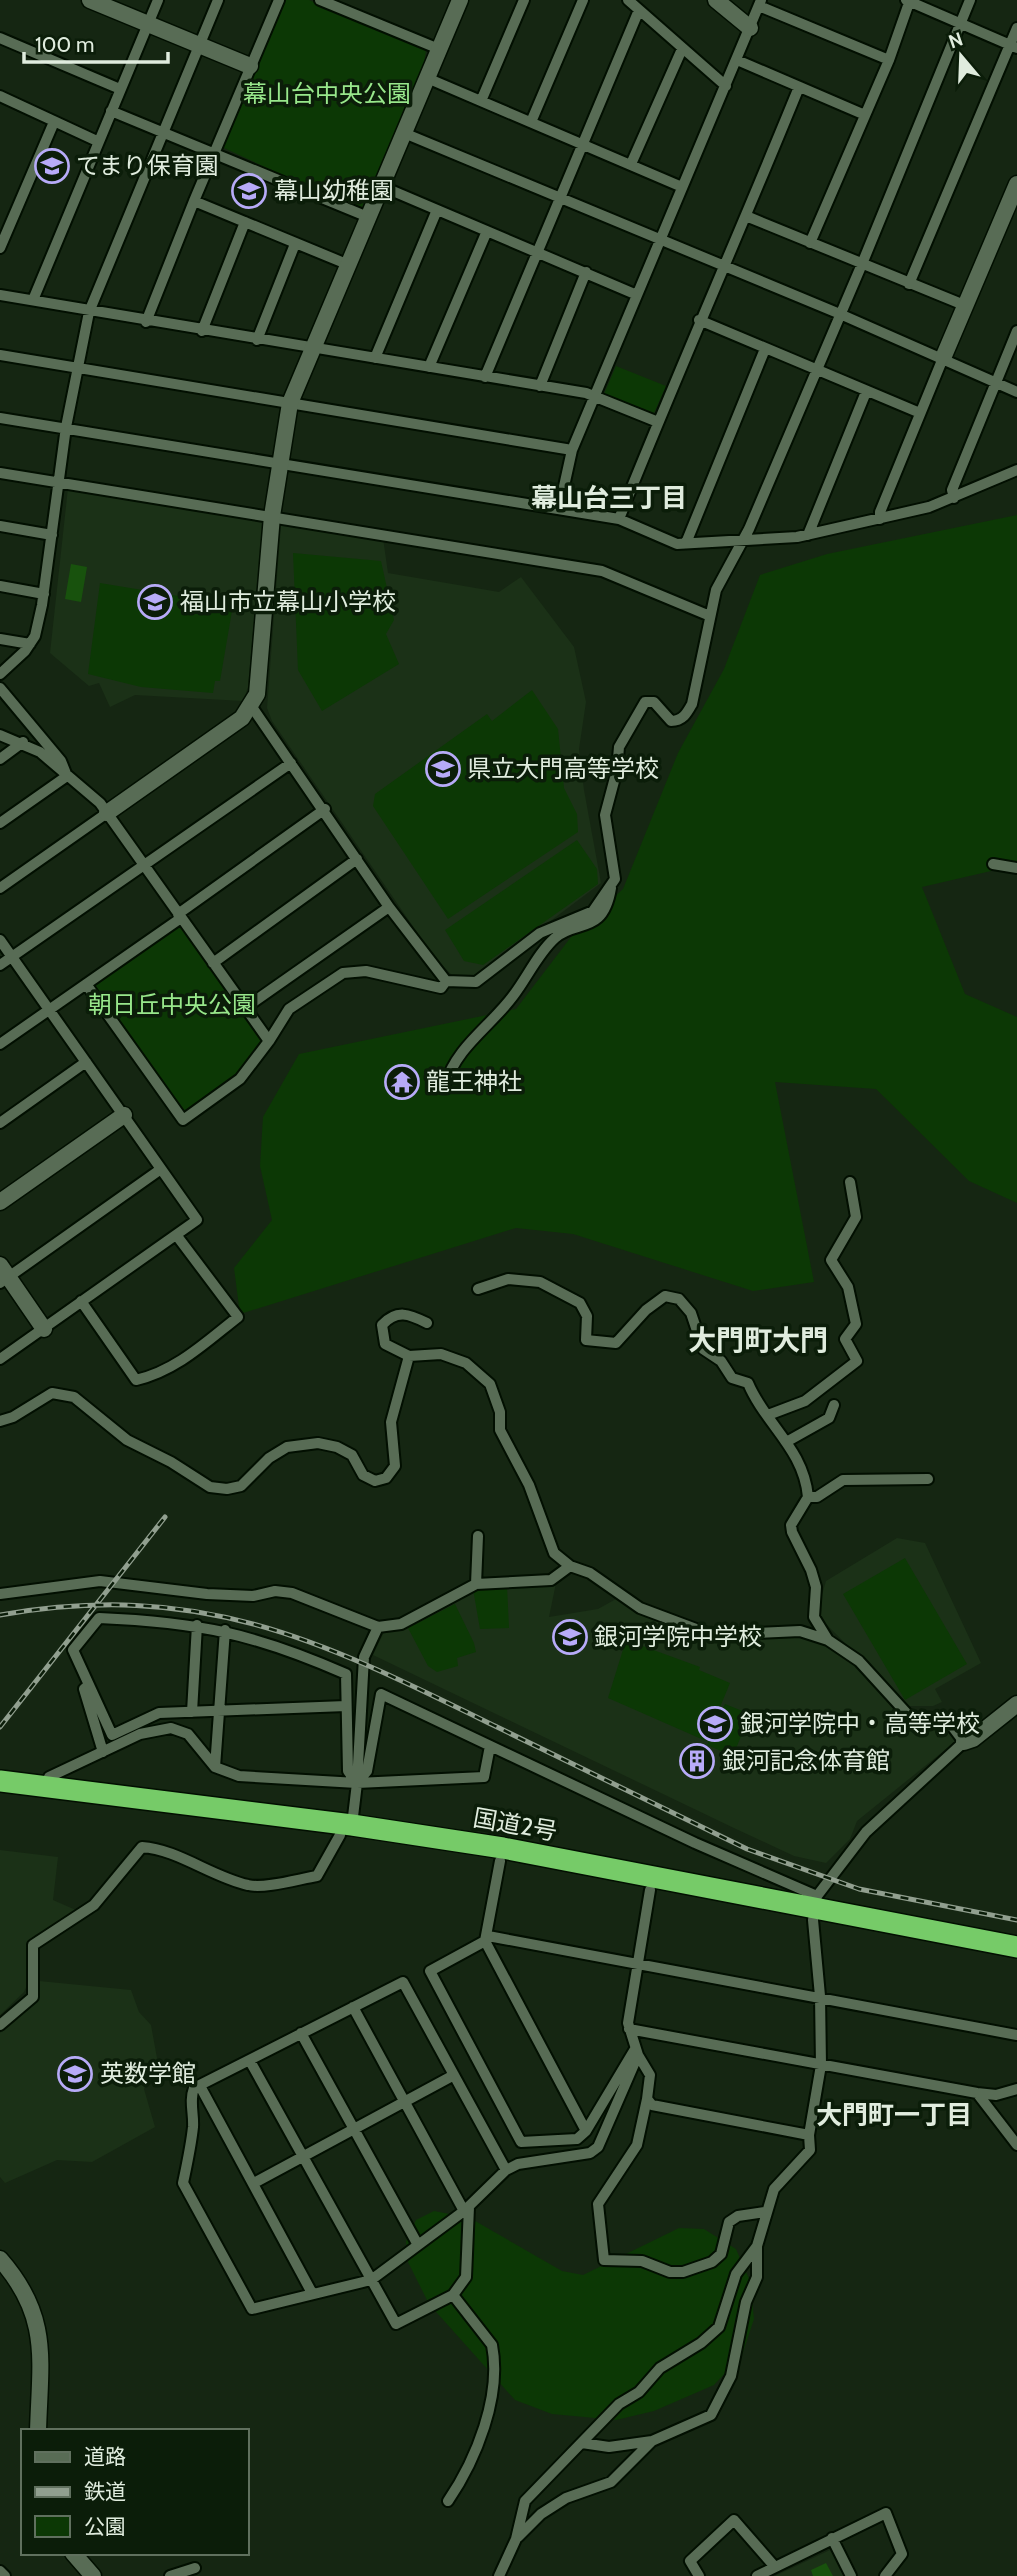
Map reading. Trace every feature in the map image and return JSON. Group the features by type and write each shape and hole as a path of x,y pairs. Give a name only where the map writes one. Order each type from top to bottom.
{"highway":[{"name":"国道2号","path":"0,1781 346,1830 650,1890 815,1908 1017,1958"},
{"name":"国道2号","path":"0,1794 503,1848 1017,1947"}],"street":[{"path":"90,0 250,66"},
{"path":"33,300 158,0"},
{"path":"0,674 35,636 44,594 66,427 89,312 218,0"},
{"path":"146,322 279,0"},
{"path":"320,0 439,49"},
{"path":"0,888 242,718 252,707 260,671 272,516 290,403 460,0"},
{"path":"481,101 524,0"},
{"path":"531,122 583,0"},
{"path":"628,0 726,86"},
{"path":"716,0 750,28"},
{"path":"810,243 889,60 908,0 1013,46"},
{"path":"446,981 476,982 540,933 593,911 615,879 615,864 605,815 619,747 645,702 654,702 671,720 678,721 692,704 716,590 744,540 862,264 970,0"},
{"path":"559,509 563,502 572,450 760,3 889,60"},
{"path":"485,377 639,10"},
{"path":"909,284 1013,46 1017,28"},
{"path":"0,38 120,89"},
{"path":"631,164 682,49"},
{"path":"737,60 865,115"},
{"path":"427,78 682,187"},
{"path":"619,519 699,320 725,265 799,87"},
{"path":"0,110 3,97 97,141"},
{"path":"111,111 368,217"},
{"path":"0,248 54,122"},
{"path":"404,133 725,265 1017,391"},
{"path":"880,519 880,512 964,305 1013,205 1017,184"},
{"path":"381,186 636,295"},
{"path":"194,201 349,265"},
{"path":"375,358 437,210"},
{"path":"746,216 964,305"},
{"path":"202,331 245,222"},
{"path":"429,367 487,231"},
{"path":"257,340 295,244"},
{"path":"540,386 586,272"},
{"path":"0,295 146,322 313,347 594,396 658,422"},
{"path":"699,320 920,413"},
{"path":"954,498 952,490 1017,331"},
{"path":"686,543 765,349"},
{"path":"0,355 572,450"},
{"path":"808,535 866,392"},
{"path":"0,418 619,519 677,544 808,535 880,519 954,498 1017,470"},
{"path":"0,473 602,571 710,616"},
{"path":"0,526 52,535"},
{"path":"0,586 44,594"},
{"path":"0,639 30,644"},
{"path":"0,688 61,761 67,776"},
{"path":"252,707 325,809 389,907 446,981"},
{"path":"0,735 23,742 40,752 100,803 269,1041"},
{"path":"0,759 23,742"},
{"path":"0,965 291,763"},
{"path":"0,823 67,776"},
{"path":"0,1044 325,809"},
{"path":"213,963 357,859"},
{"path":"993,864 1017,868"},
{"path":"445,1085 452,1062 511,999 555,937 592,924 608,902 611,885"},
{"path":"245,1008 389,907"},
{"path":"0,940 197,1220 0,1359"},
{"path":"86,984 183,1120 240,1079 289,1009 343,973 366,971 442,988 446,981"},
{"path":"0,1123 86,1062"},
{"path":"0,1202 124,1115"},
{"path":"44,1329 3,1275 161,1169"},
{"path":"768,1415 805,1401 857,1361 845,1339 856,1324 848,1287 831,1260 856,1217 850,1182"},
{"path":"81,1301 136,1380 157,1375 192,1354 238,1317 177,1236"},
{"path":"478,1290 508,1279 540,1282 580,1303 587,1316 586,1340 616,1343 646,1310 665,1296 679,1299 691,1313 703,1349 721,1362 732,1378 748,1383 755,1401 788,1441 803,1472 808,1497 792,1525 792,1532 811,1570 816,1587 814,1617 828,1640"},
{"path":"427,1324 402,1313 392,1315 382,1325 385,1344 409,1356 441,1354 466,1363 490,1384 500,1412 500,1430 528,1485 554,1553 570,1566 590,1573 640,1608 712,1635 800,1630 828,1640 859,1661 911,1718 952,1726 964,1742"},
{"path":"0,1421 13,1417 52,1393 74,1397 127,1440 171,1462 210,1487 227,1489 241,1486 278,1452 287,1447 317,1443 352,1455 363,1475 375,1481 386,1478 395,1466 391,1422 409,1356"},
{"path":"788,1441 829,1418 834,1405"},
{"path":"808,1497 817,1497 843,1480 928,1479"},
{"path":"476,1584 478,1536"},
{"path":"0,1594 100,1581 206,1594 253,1596 275,1591 292,1593 378,1627 401,1624 476,1584 551,1580 570,1566"},
{"path":"346,1706 159,1713 112,1735 73,1650 99,1618 197,1625 225,1630 286,1648 346,1674 348,1771 357,1783"},
{"path":"192,1712 197,1625"},
{"path":"0,2025 33,1997 33,1945 94,1905 142,1847 155,1848 208,1872 251,1886 317,1876 346,1830 357,1783 364,1657 378,1627"},
{"path":"215,1767 225,1630"},
{"path":"89,1685 83,1689 103,1752"},
{"path":"357,1783 367,1771 380,1694 695,1843 815,1908"},
{"path":"582,2443 609,2447 652,2441 711,2415 731,2376 746,2302 757,2277 757,2246 765,2212 774,2189 810,2150 809,2135 821,2065 815,1908 866,1832 964,1742 1017,1704"},
{"path":"45,1787 50,1777 140,1734 171,1727 188,1734 215,1767 239,1776 357,1783 484,1777 490,1746"},
{"path":"500,1861 486,1938 586,2132"},
{"path":"650,1890 629,2029 637,2052 650,2075 637,2145 598,2204 604,2260 642,2261 670,2272 683,2272 712,2262 721,2254 729,2222 738,2216 765,2212"},
{"path":"637,2052 586,2132 577,2139 521,2142 430,1971 486,1938 820,1996 1017,2035"},
{"path":"506,2170 403,1982 200,2086 191,2096 193,2123 183,2183 252,2309 371,2280 467,2209 506,2170 518,2164 574,2158 598,2147 637,2052"},
{"path":"250,2060 396,2324 453,2295 466,2277 467,2209 353,2007"},
{"path":"629,2029 977,2093 996,2095 1017,2089"},
{"path":"301,2033 418,2245"},
{"path":"254,2183 454,2075"},
{"path":"200,2086 312,2293"},
{"path":"977,2093 1017,2145"},
{"path":"647,2099 652,2105 809,2135"},
{"path":"499,2576 516,2539 526,2501 619,2404 639,2392 660,2368 701,2343 719,2327 736,2274 757,2246"},
{"path":"0,2259 16,2277 30,2304 40,2335 42,2352 38,2429"},
{"path":"448,2501 463,2479 475,2452 490,2399 494,2356 492,2345 453,2295"},
{"path":"516,2539 541,2514 566,2498 611,2482 652,2441"},
{"path":"757,2576 886,2513 902,2554 885,2576"},
{"path":"699,2576 690,2561 734,2520 775,2567"},
{"path":"832,2538 851,2576"},
{"path":"75,2555 93,2576"},
{"path":"170,2576 195,2568"},
{"path":"0,2571 5,2576"}],"shaded area":[{"name":"福山市立幕山小学校","path":"68,488 260,517 263,524 248,687 243,701 135,695 110,707 99,683 89,686 50,653"},
{"name":"県立大門高等学校","path":"281,525 383,538 388,573 499,592 521,577 574,647 586,702 579,749 601,883 476,977 454,977 434,957 272,721 267,708"},
{"path":"71,564 87,567 81,602 65,599"},
{"name":"銀河学院中・高等学校","path":"897,1538 925,1543 981,1663 935,1689 942,1702 933,1706 908,1706 820,1618 819,1605 826,1581"},
{"name":"銀河学院中・高等学校","path":"556,1583 549,1617 598,1609 616,1599 646,1616 718,1641 773,1633 800,1636 820,1643 855,1664 904,1721 944,1728 956,1741 857,1821 850,1839 826,1863 794,1856 373,1655 384,1632 411,1624 472,1588"},
{"path":"0,1850 58,1857 53,1900 78,1911 59,1925 35,1935 26,1948 28,1983 24,1992 0,2015"},
{"name":"英数学館","path":"39,1981 131,1990 139,2012 151,2025 157,2058 144,2089 155,2127 92,2162 57,2160 5,2183 0,2177 0,2033 40,1998"},
{"path":"830,2550 845,2576 775,2576"},
{"path":"826,2563 833,2576 813,2576 811,2570"}],"green space":[{"name":"幕山台中央公園","path":"283,0 309,0 426,50 423,69 362,207 308,187 222,147"},
{"path":"616,366 666,386 654,413 604,394"},
{"path":"1017,515 1017,865 922,887 965,994 1017,1017 1017,1203 969,1181 876,1089 775,1082 814,1282 753,1291 573,1234 516,1228 240,1314 234,1268 272,1220 260,1166 263,1117 299,1054 516,1009 571,937 623,889 678,753 724,669 760,575 827,554"},
{"path":"293,553 381,561 394,620 386,634 399,664 322,711 298,670"},
{"path":"100,583 233,605 220,681 215,681 213,693 141,687 88,674"},
{"path":"532,690 558,729 564,788 577,814 578,832 448,919 373,806 375,794 487,714 492,721"},
{"path":"577,840 597,869 598,884 483,965 464,961 445,930"},
{"name":"朝日丘中央公園","path":"181,924 261,1041 235,1077 184,1113 92,985"},
{"path":"905,1558 967,1664 905,1700 843,1594"},
{"path":"507,1586 509,1628 480,1629 473,1589"},
{"path":"455,1604 476,1652 457,1658 458,1666 437,1672 428,1666 408,1628"},
{"path":"626,1640 700,1667 699,1670 730,1683 706,1741 608,1698"},
{"path":"725,1704 750,1714 733,1756 707,1745"},
{"path":"434,2211 470,2218 562,2271 583,2275 679,2228 704,2229 736,2249 750,2281 754,2319 742,2355 714,2385 654,2411 616,2420 552,2414 515,2400 429,2304 408,2262 406,2241 416,2220"}],"railway":[{"path":"0,1727 165,1517"},
{"path":"0,1615 72,1606 138,1605 199,1612 257,1625 372,1667 747,1849 859,1889 1017,1920"}],"place":[{"name":"てまり保育園","path":"52,166"},
{"name":"幕山幼稚園","path":"249,191"},
{"name":"福山市立幕山小学校","path":"155,602"},
{"name":"県立大門高等学校","path":"443,769"},
{"name":"龍王神社","path":"402,1082"},
{"name":"銀河学院中学校","path":"570,1637"},
{"name":"銀河学院中・高等学校","path":"715,1724"},
{"name":"銀河記念体育館","path":"697,1761"},
{"name":"英数学館","path":"75,2074"}],"district":[{"name":"幕山台三丁目","path":"609,498"},
{"name":"大門町大門","path":"758,1340"},
{"name":"大門町一丁目","path":"894,2115"}]}
